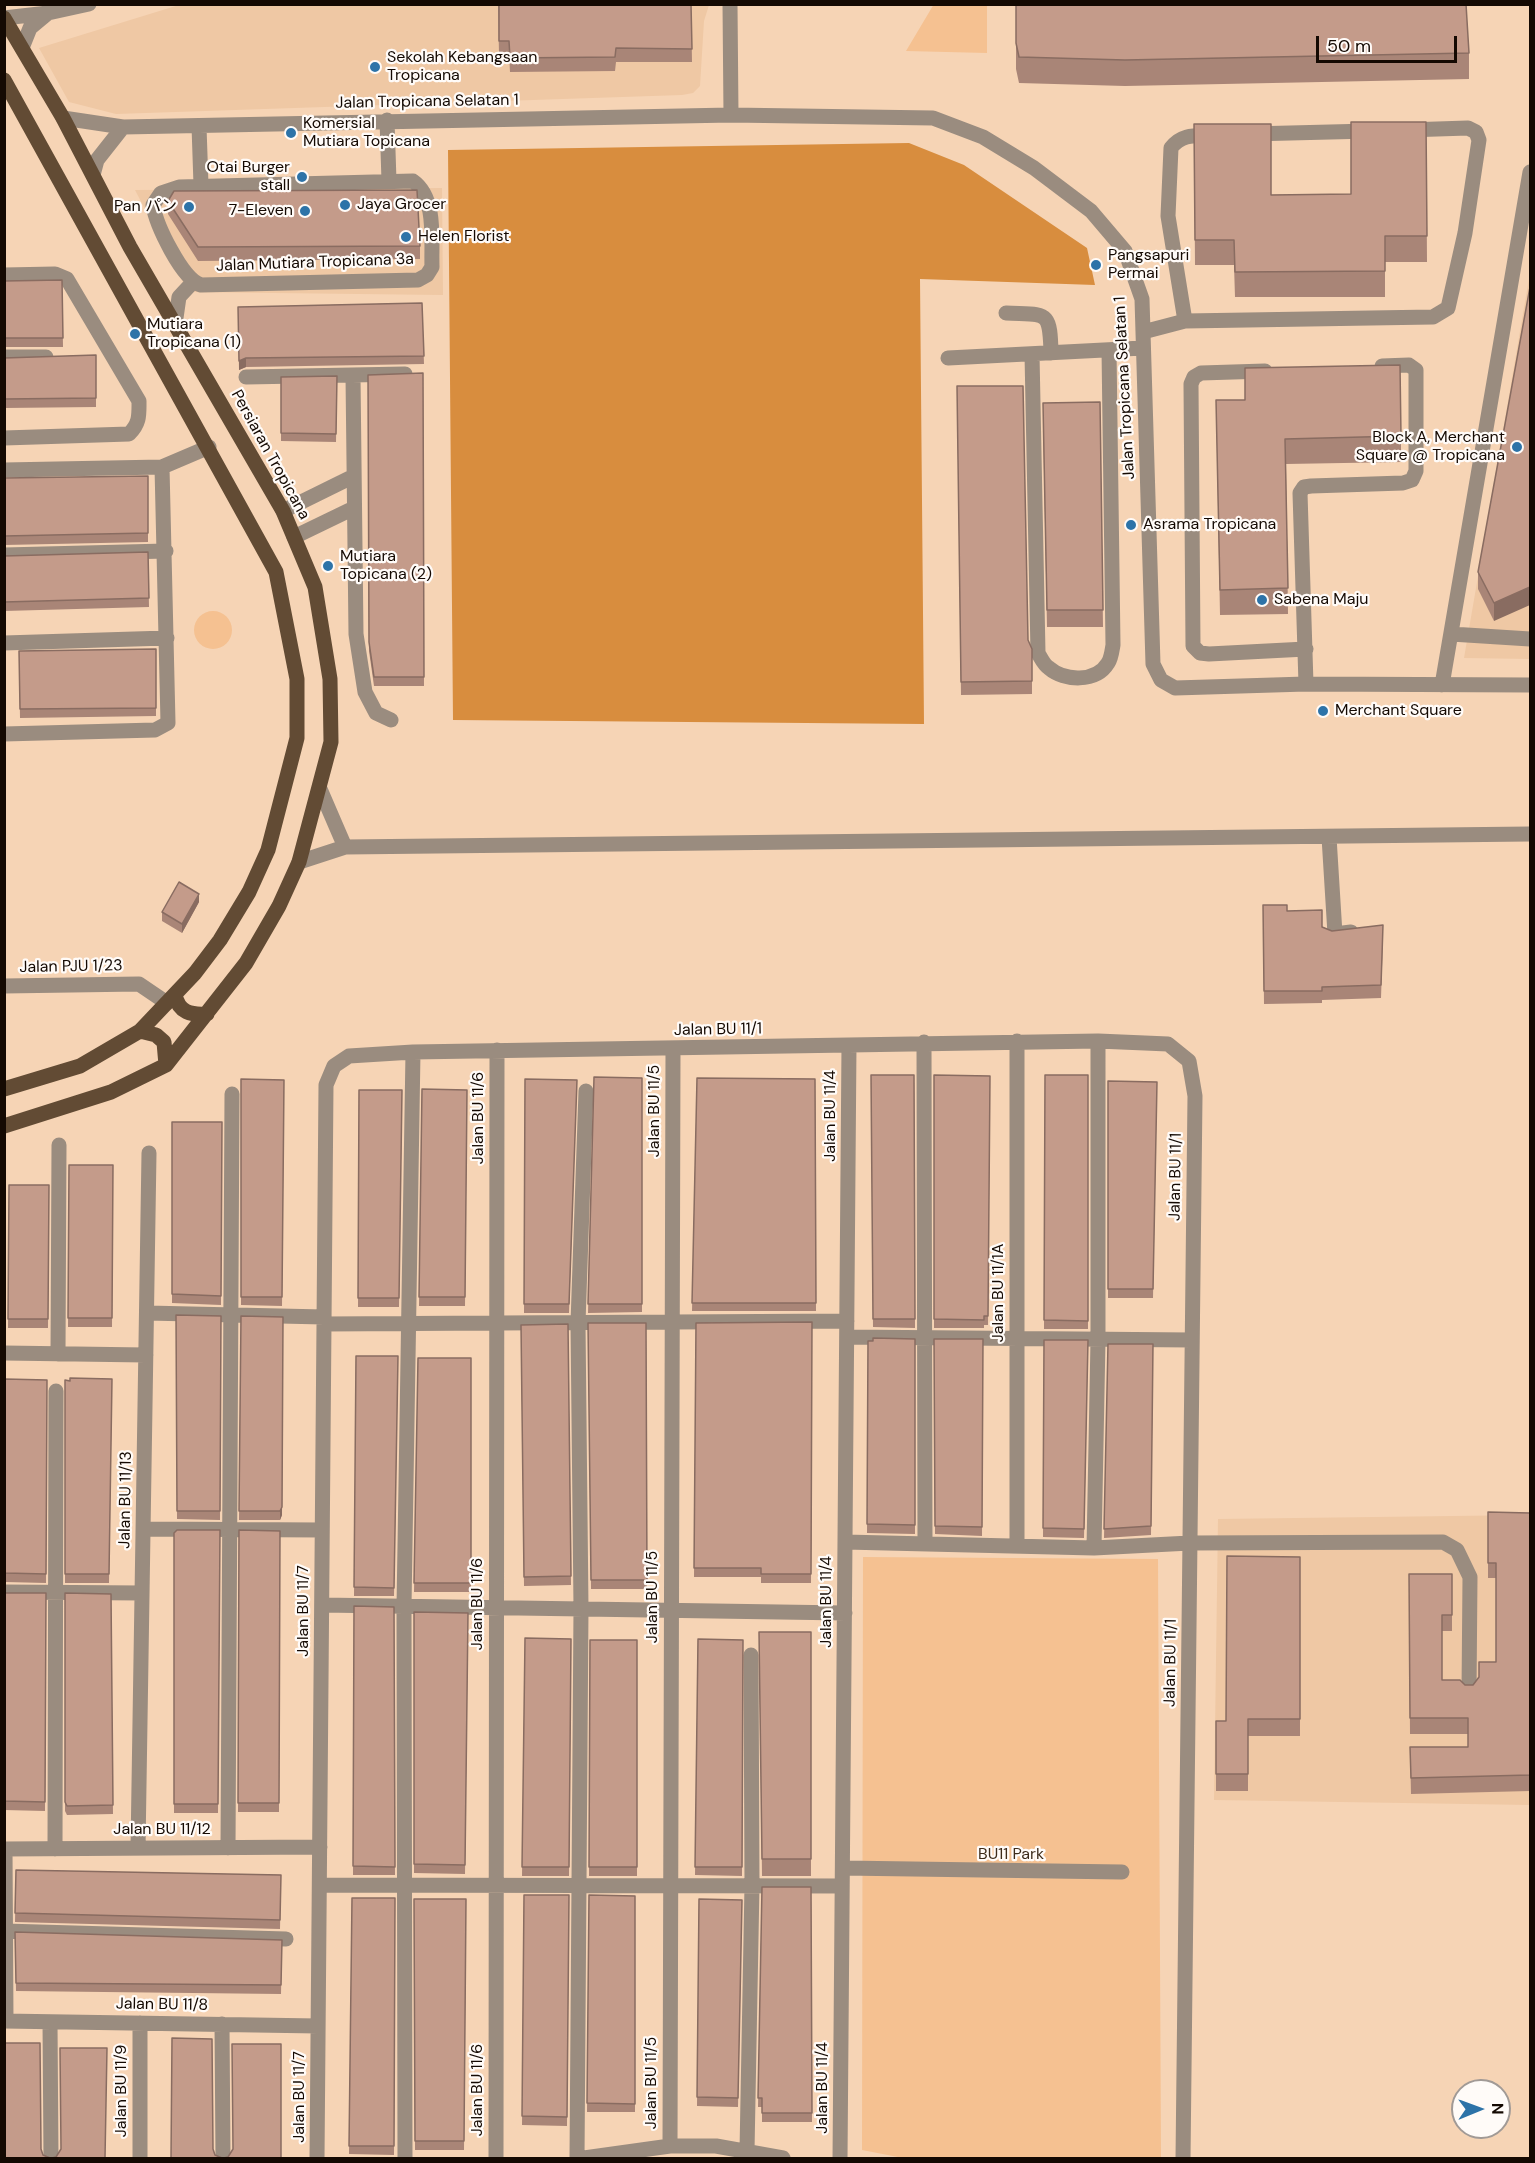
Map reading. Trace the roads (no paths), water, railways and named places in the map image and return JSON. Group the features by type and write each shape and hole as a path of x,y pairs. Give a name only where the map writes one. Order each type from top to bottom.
{"main road":[{"name":"Persiaran Tropicana","path":"4,18 63,118 130,247 282,511 294,537 315,587 330,678 331,742 299,862 279,906 246,963 166,1065 111,1092 4,1126"},
{"path":"4,80 209,447 276,572 297,679 297,738 268,850 249,892 220,940 171,999 140,1031 80,1066 4,1089"},
{"path":"171,999 183,1011 194,1015 207,1014"},
{"path":"140,1031 156,1035 164,1042 166,1065"}],"street":[{"path":"4,18 48,13 88,4"},
{"path":"730,4 731,115"},
{"path":"22,48 30,28 48,13"},
{"name":"Jalan Tropicana Selatan 1","path":"63,118 123,127 731,115 933,118 983,137 1034,168 1091,211 1125,251 1142,299 1153,664 1161,680 1175,688 1306,684 1530,685"},
{"path":"175,325 178,297 193,282 155,218 153,205 161,193 179,187 201,185 389,181 387,120"},
{"path":"199,126 201,185"},
{"path":"93,176 97,160 123,127"},
{"path":"1143,332 1185,321 1440,314 1449,308 1465,232 1479,140 1476,132 1467,128 1187,136 1177,140 1171,148 1168,216 1185,321"},
{"path":"1442,685 1528,204 1530,172"},
{"name":"Jalan Mutiara Tropicana 3a","path":"193,282 201,285 418,280 427,275 432,267 428,198 422,187 414,181 389,181"},
{"path":"4,275 55,274 67,279 103,352 139,401 139,417 136,426 129,434 4,438"},
{"path":"1006,313 1040,314 1047,319 1050,326 1051,353"},
{"path":"948,358 1143,348"},
{"path":"1032,354 1038,653 1047,667 1060,675 1077,678 1094,675 1108,664 1113,645 1109,350"},
{"path":"4,357 62,357"},
{"path":"1306,684 1300,493 1304,487 1311,486 1403,483 1412,480 1416,471 1416,370 1409,365 1363,367"},
{"path":"1282,370 1201,373 1194,377 1191,384 1193,646 1200,653 1209,654 1305,649"},
{"path":"246,377 419,373"},
{"path":"353,376 356,634 365,692 376,712 391,720"},
{"path":"4,470 162,467 209,447"},
{"path":"4,734 155,730 168,723 162,467"},
{"path":"282,511 354,476"},
{"path":"294,537 354,508"},
{"path":"4,555 165,551"},
{"path":"1451,634 1530,639"},
{"path":"4,643 167,638"},
{"path":"320,789 345,847"},
{"path":"299,862 345,847 1530,834"},
{"path":"1329,837 1335,934 1370,929"},
{"name":"Jalan PJU 1/23","path":"4,986 139,984 171,999"},
{"name":"Jalan BU 11/1","path":"334,1066 349,1056 413,1052 1017,1041 1168,1044 1189,1061 1195,1096 1183,2158"},
{"name":"Jalan BU 11/1A","path":"1017,1041 1017,1546"},
{"path":"1094,1548 1098,1340 1098,1041"},
{"path":"924,1042 925,1544"},
{"name":"Jalan BU 11/4","path":"840,2158 849,1045"},
{"name":"Jalan BU 11/5","path":"670,2146 673,1049"},
{"name":"Jalan BU 11/6","path":"496,2158 497,1050"},
{"path":"405,2158 404,1606 413,1052"},
{"name":"Jalan BU 11/7","path":"317,2158 326,1085 334,1066"},
{"path":"586,1091 578,1323 581,1608 578,1885 586,2158 670,2146 716,2146 783,2158"},
{"path":"228,1848 229,1315 232,1094"},
{"path":"58,1354 59,1145"},
{"name":"Jalan BU 11/13","path":"138,1848 149,1153"},
{"path":"147,1313 409,1324 497,1325 672,1321 847,1329 924,1338 1192,1340"},
{"path":"4,1353 146,1355"},
{"path":"55,1849 56,1391"},
{"path":"143,1529 322,1530"},
{"path":"845,1542 1094,1548 1190,1543 1443,1542 1457,1550 1470,1577 1469,1692"},
{"path":"4,1592 142,1593"},
{"path":"322,1605 845,1613"},
{"path":"747,2151 752,1885 751,1655"},
{"name":"Jalan BU 11/12","path":"5,1850 320,1847"},
{"path":"5,1850 5,2021"},
{"path":"843,1868 1122,1872"},
{"path":"320,1885 842,1886"},
{"path":"5,1931 286,1939"},
{"name":"Jalan BU 11/8","path":"5,2021 318,2026"},
{"path":"50,2022 51,2158"},
{"name":"Jalan BU 11/9","path":"140,2023 140,2158"},
{"path":"222,2024 223,2158"}],"place":[{"name":"Sekolah Kebangsaan Tropicana","path":"375,67"},
{"name":"Komersial Mutiara Topicana","path":"291,133"},
{"name":"Otai Burger stall","path":"302,177"},
{"name":"Jaya Grocer","path":"345,205"},
{"name":"Pan パン","path":"189,207"},
{"name":"7-Eleven","path":"305,211"},
{"name":"Helen Florist","path":"406,237"},
{"name":"Pangsapuri Permai","path":"1096,265"},
{"name":"Mutiara Tropicana (1)","path":"135,334"},
{"name":"Block A, Merchant Square @ Tropicana","path":"1517,447"},
{"name":"Asrama Tropicana","path":"1131,525"},
{"name":"Mutiara Topicana (2)","path":"328,566"},
{"name":"Sabena Maju","path":"1262,600"},
{"name":"Merchant Square","path":"1323,711"}],"park label":[{"name":"BU11 Park","path":"1011,1855"}]}
